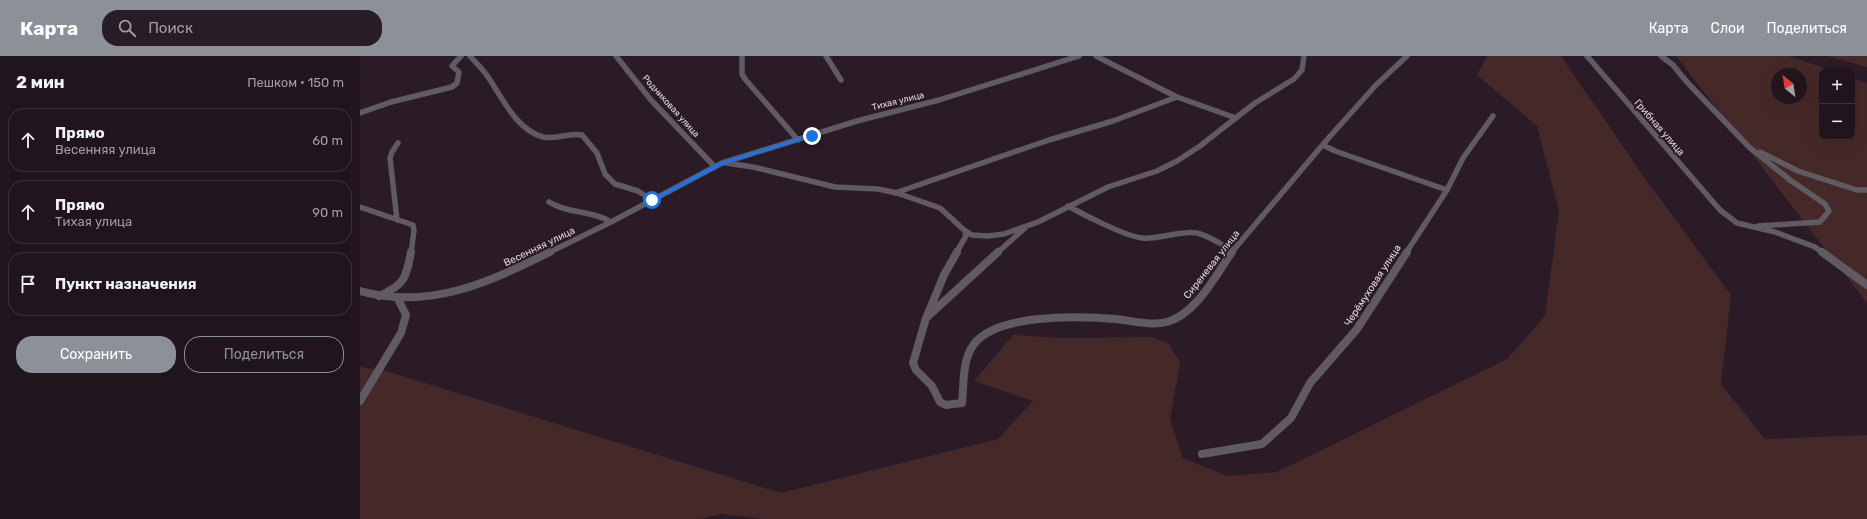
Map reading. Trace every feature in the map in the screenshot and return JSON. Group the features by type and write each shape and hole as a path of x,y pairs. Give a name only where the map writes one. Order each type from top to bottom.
{"street":[{"path":"360,113 391,102 452,87 456,83 459,72 452,66 461,56"},
{"path":"470,56 510,109 535,134 544,137 570,134 582,135 597,153 605,174 615,184 638,191 652,200"},
{"name":"Родниковая улица","path":"616,56 651,100 714,166"},
{"path":"742,56 742,74 745,80 798,140"},
{"path":"826,56 841,80"},
{"name":"Тихая улица","path":"714,166 858,121 939,100 1079,56"},
{"path":"1096,56 1177,97 1236,118"},
{"path":"722,163 740,164 835,187 883,190 939,207 972,235 1007,234 1026,227 1100,190 1164,168 1185,157 1255,103 1294,79 1303,68 1304,56"},
{"name":"Сиреневая улица","path":"926,318 913,363 916,370 932,386 940,402 946,405 962,403 970,352 974,344 988,332 1015,324 1052,317 1153,323 1166,322 1177,318 1196,302 1233,251 1325,142 1376,85 1406,56"},
{"name":"Грибная улица","path":"1587,56 1720,210 1737,223 1754,226"},
{"path":"1661,56 1673,65 1686,82 1746,144 1790,180 1825,204 1829,211 1820,222 1754,226"},
{"path":"895,193 1049,140 1113,121 1177,97"},
{"name":"Черёмуховая улица","path":"1202,454 1262,444 1291,418 1310,382 1357,329 1447,190 1463,158 1492,116"},
{"path":"1325,142 1325,146 1335,151 1447,190"},
{"path":"397,220 398,213 390,161 391,153 398,143"},
{"path":"1746,144 1798,171 1857,190 1867,190"},
{"name":"Весенняя улица","path":"360,291 378,296 397,297 439,295 497,278 611,222 714,166"},
{"path":"549,202 563,211 584,212 607,219 611,222"},
{"path":"1068,206 1131,235 1142,238 1196,234 1210,238 1233,251"},
{"path":"360,207 413,225 414,231 406,273 398,287 378,296"},
{"path":"1754,226 1814,247 1867,285"},
{"path":"926,318 1026,227"},
{"path":"926,318 944,275 958,253 966,236 966,231"},
{"path":"360,401 401,333 406,315 397,297"}],"shaded area":[{"path":"1487,56 1561,56 1644,177 1731,295 1721,384 1765,439 1867,435 1867,519 765,519 721,514 700,519 360,519 360,367 386,371 781,493 998,439 1033,401 974,381 1013,335 1065,338 1151,337 1169,344 1180,363 1170,419 1183,458 1227,476 1277,472 1507,359 1545,316 1559,211 1537,126 1477,75"},
{"path":"1676,56 1789,56 1824,68 1819,68 1819,140 1855,140 1855,79 1867,83 1867,303"},
{"path":"1827,56 1867,56 1867,67"}],"route":[{"path":"652,200 685,184 714,166 812,136"}]}
